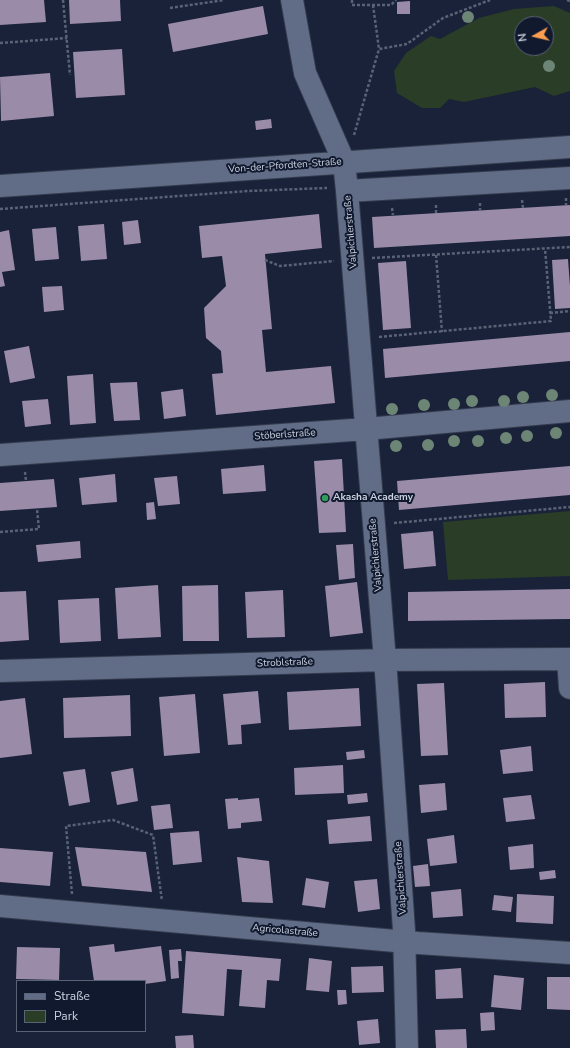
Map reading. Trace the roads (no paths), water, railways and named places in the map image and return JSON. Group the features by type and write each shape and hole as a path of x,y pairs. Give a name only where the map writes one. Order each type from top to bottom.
{"street":[{"name":"Valpichlerstraße","path":"292,0 305,73 348,162 347,191 385,660 405,942 407,1048"},
{"name":"Von-der-Pfordten-Straße","path":"0,186 570,147"},
{"path":"347,191 570,178"},
{"name":"Stöberlstraße","path":"0,455 366,429 570,411"},
{"path":"569,659 570,688"},
{"name":"Stroblstraße","path":"0,671 385,660 569,659"},
{"name":"Agricolastraße","path":"0,906 405,942 570,953"}],"place":[{"name":"Akasha Academy","path":"325,498"}]}
